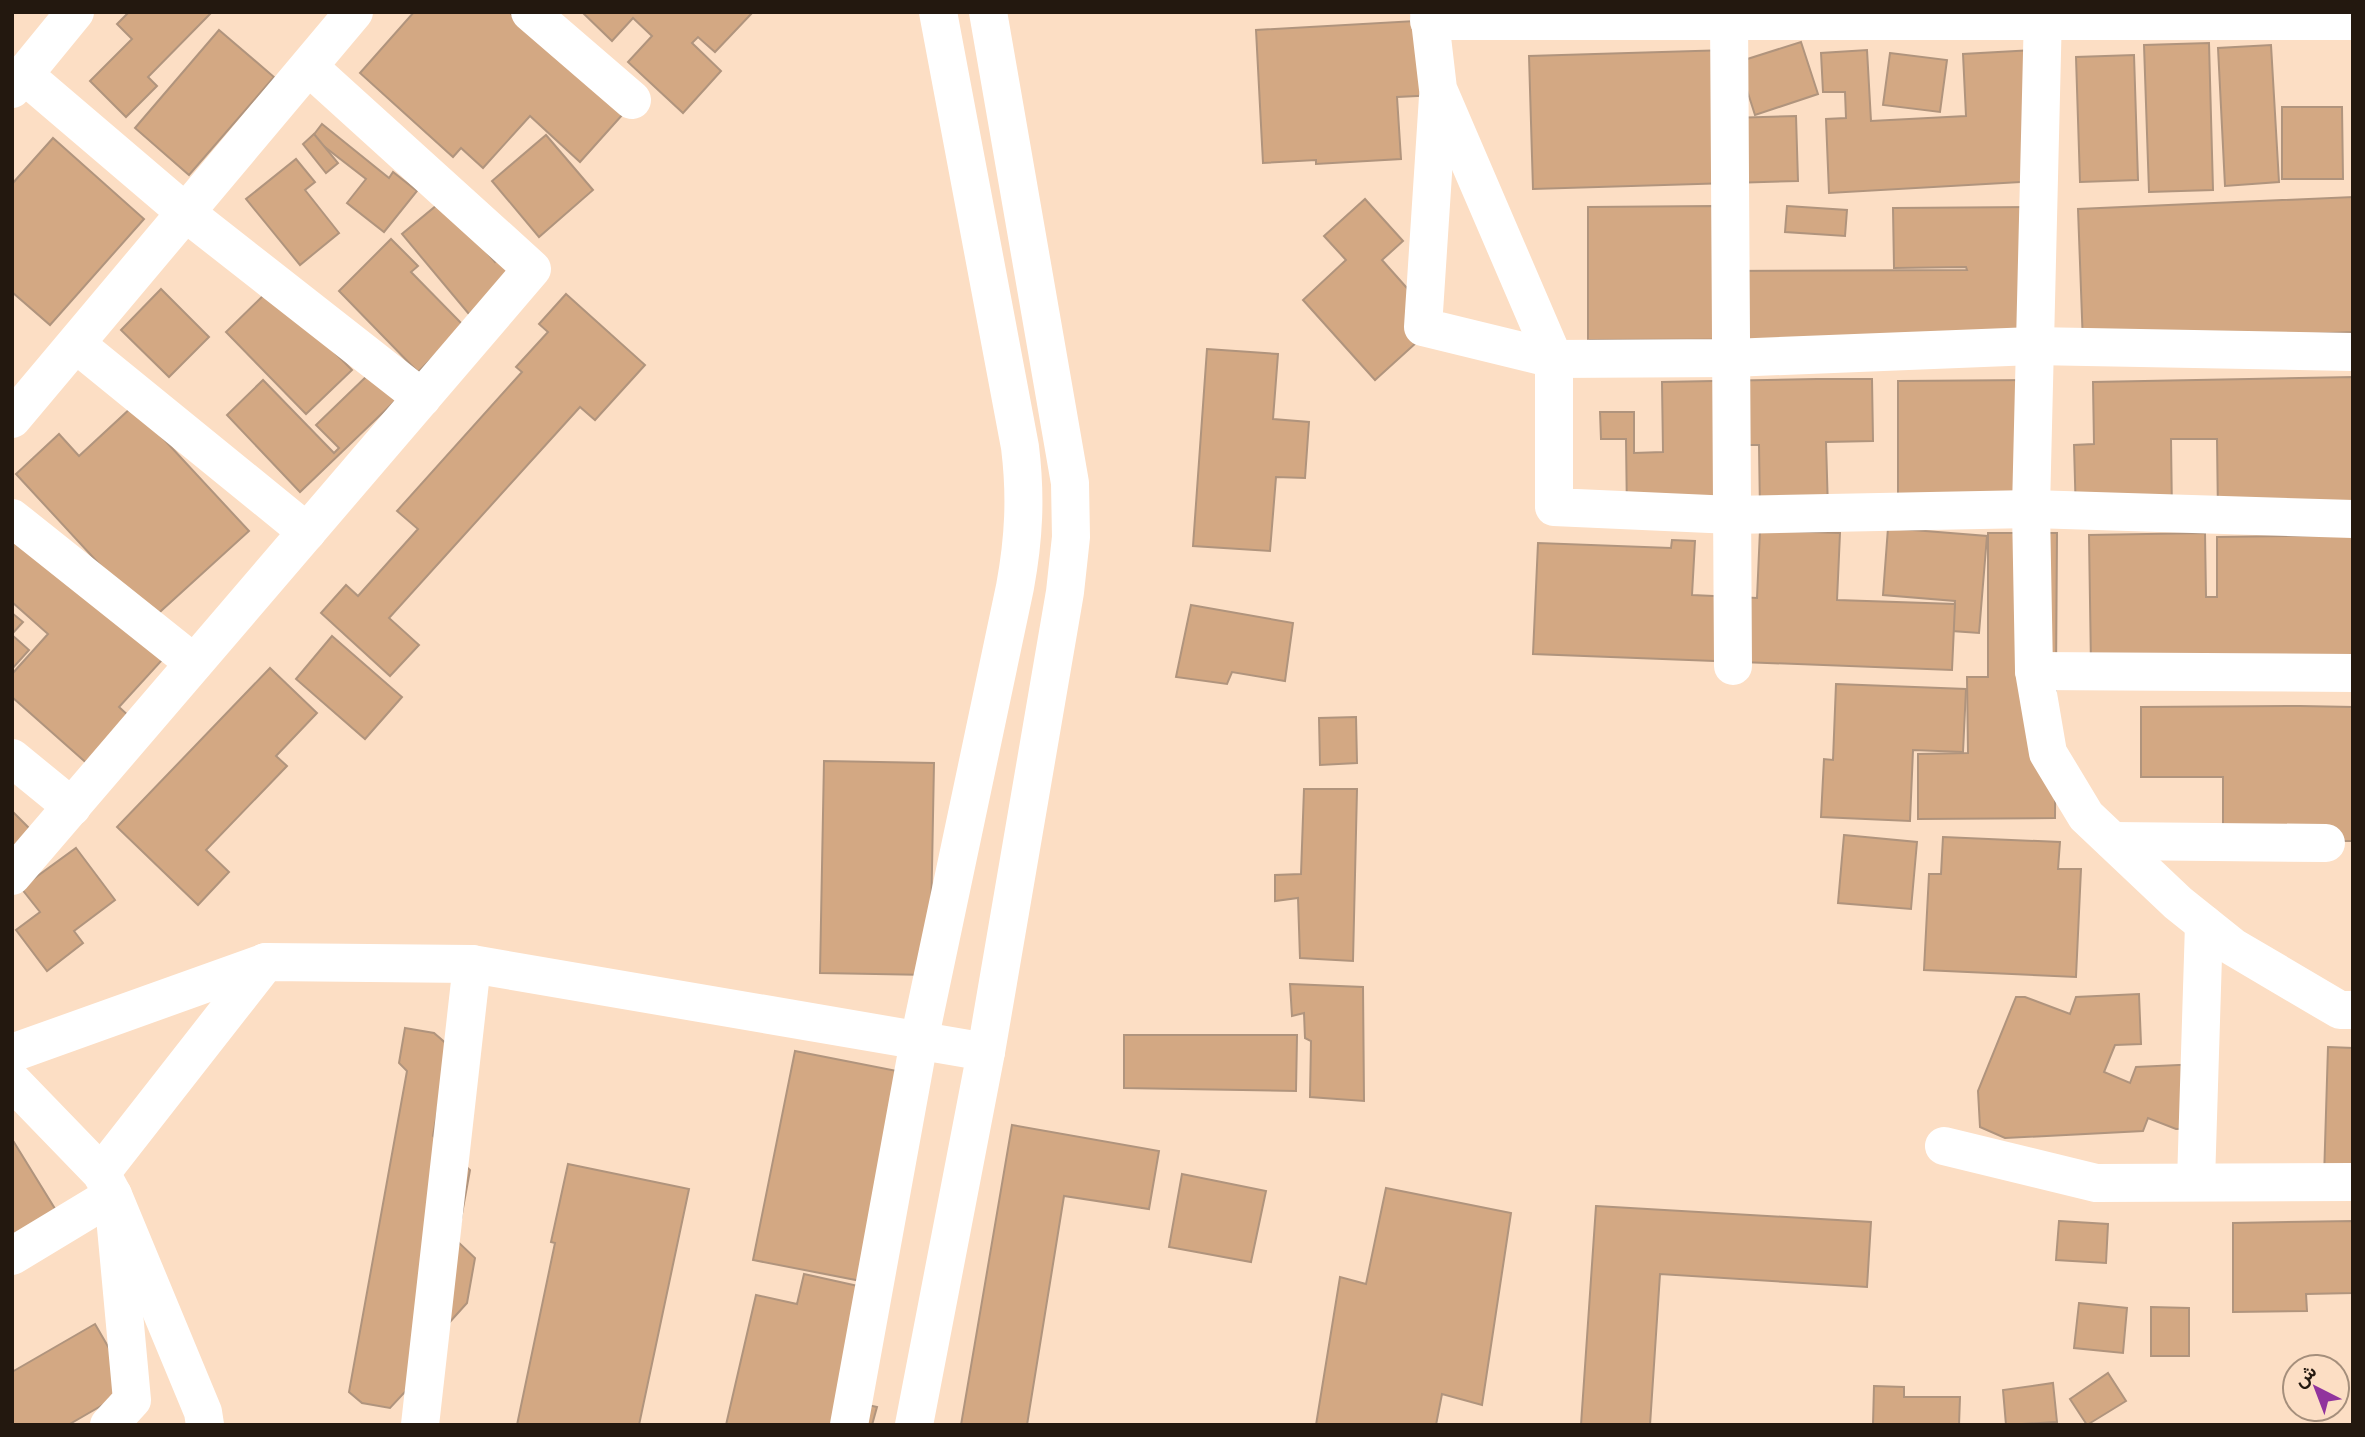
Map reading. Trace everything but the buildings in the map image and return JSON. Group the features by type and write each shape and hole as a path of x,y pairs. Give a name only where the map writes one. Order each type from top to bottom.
{"street":[{"path":"75,12 18,81 422,398"},
{"path":"12,419 354,12"},
{"path":"530,12 632,100"},
{"path":"849,1425 919,1041 1016,587 1024,525 1020,447 938,12"},
{"path":"914,1425 985,1052 1065,592 1071,537 1068,469 988,12"},
{"path":"2353,21 2043,17 1429,17 1438,89 1423,327 1554,359 1731,358 2033,346 2353,352"},
{"path":"1729,17 1733,666"},
{"path":"2043,17 2031,509 2034,671 2048,753 2086,816 2204,924 2233,947 2340,1010 2353,1010"},
{"path":"12,877 532,268 309,67"},
{"path":"1438,89 1554,359 1554,507 1732,515 2031,509 2353,519"},
{"path":"76,344 307,532"},
{"path":"12,518 194,663"},
{"path":"2034,671 2353,673"},
{"path":"12,758 72,807"},
{"path":"2113,841 2326,843"},
{"path":"2196,1182 2204,924"},
{"path":"12,1053 266,962 472,964 985,1052"},
{"path":"12,1256 107,1184 266,962"},
{"path":"420,1425 472,964"},
{"path":"12,1081 107,1184 203,1412 205,1425"},
{"path":"1944,1146 2096,1183 2353,1182"},
{"path":"107,1184 132,1400 109,1425"}]}
